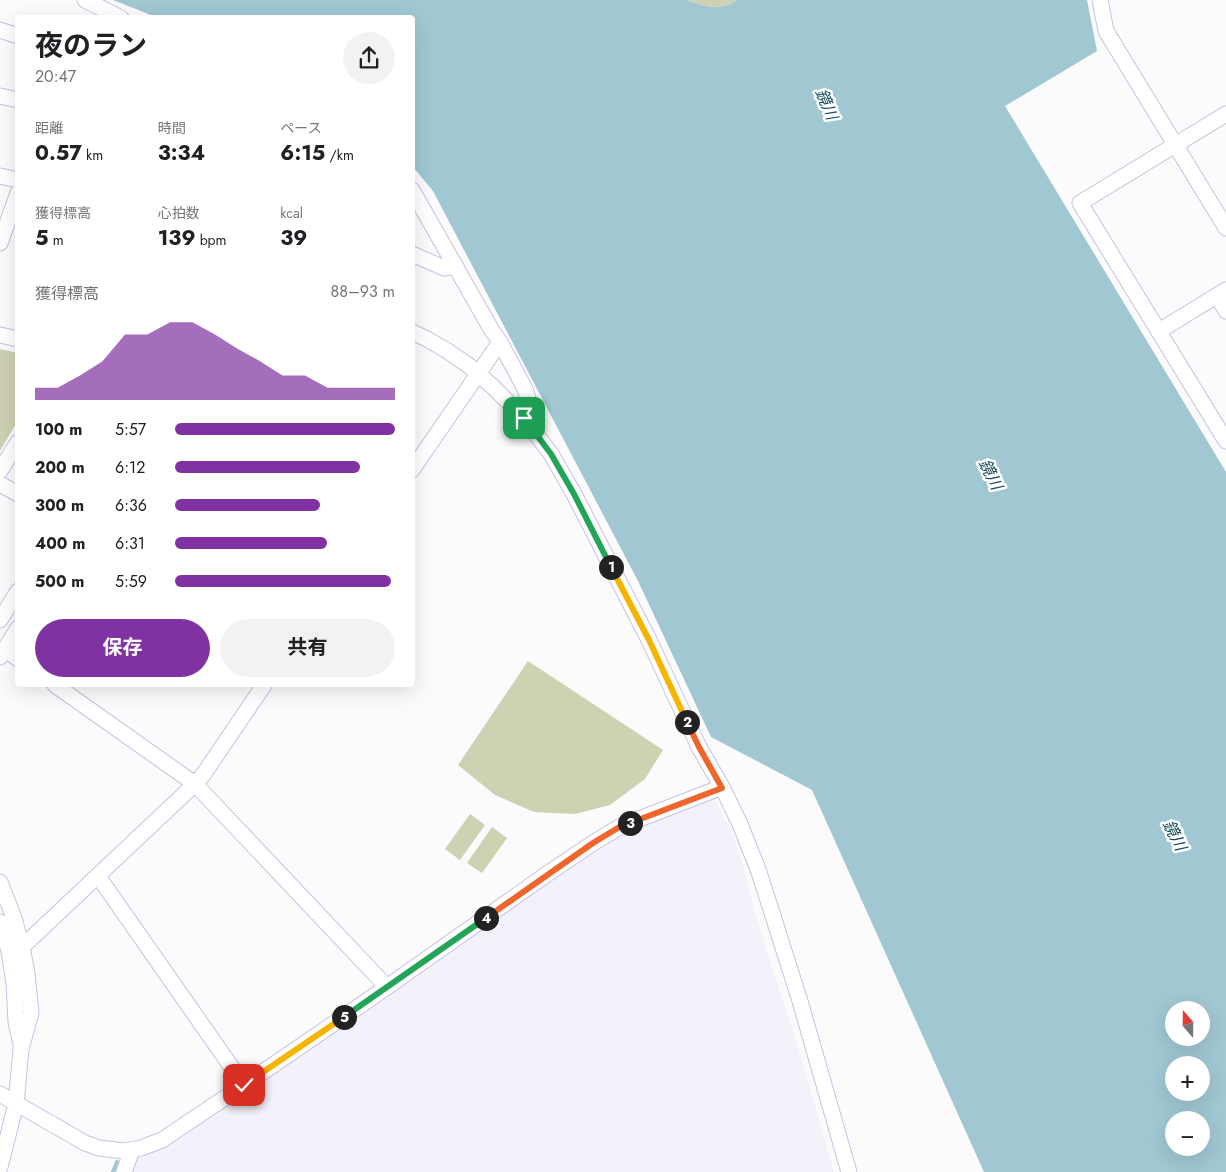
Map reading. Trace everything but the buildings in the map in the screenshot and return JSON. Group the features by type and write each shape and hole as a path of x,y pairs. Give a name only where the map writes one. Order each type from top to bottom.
{"street":[{"path":"85,0 115,15"},
{"path":"1100,0 1106,30 1226,228"},
{"path":"0,30 15,35"},
{"path":"0,96 15,99"},
{"path":"1226,114 1080,203 1226,441"},
{"path":"0,176 15,179"},
{"path":"415,195 525,389 530,405 532,427"},
{"path":"0,243 15,201"},
{"path":"415,255 444,268 456,266"},
{"path":"1159,331 1221,293 1226,311"},
{"path":"415,333 446,350 478,374 518,411 551,454 574,494 649,640 699,747 740,824 759,872 800,1001 849,1172"},
{"path":"0,335 15,339"},
{"path":"415,466 500,342"},
{"path":"0,471 15,447"},
{"path":"0,484 15,492"},
{"path":"0,620 15,597"},
{"path":"15,633 2,653 15,657"},
{"path":"58,687 195,784 386,988"},
{"path":"15,949 98,876 195,784 263,687"},
{"path":"0,1094 85,1143 99,1148 132,1150 162,1140 386,988 547,874 621,826 722,788"},
{"path":"98,876 244,1085"},
{"path":"0,882 14,918 15,949"},
{"path":"0,922 27,973 30,1013 21,1049 16,1104 0,1168"},
{"path":"124,1172 132,1150"}],"shaded area":[{"path":"710,798 717,802 731,830 744,868 754,910 802,1060 834,1172 130,1172 136,1155 621,833"}],"green space":[{"path":"686,0 737,0 725,6 712,7"},
{"path":"0,349 15,352 15,425 0,451"},
{"path":"528,661 663,750 645,779 610,805 575,814 534,812 495,795 458,765"},
{"path":"470,814 485,825 460,860 445,849"},
{"path":"492,827 507,838 482,873 467,863"}],"water":[{"name":"鏡川","path":"113,0 686,0 705,6 718,7 731,4 737,0 1087,0 1097,51 1005,106 1226,472 1226,1172 984,1172 812,790 711,737 638,581 433,191 415,169 415,15 151,15"}],"waterway":[{"path":"113,1172 117,1162"}],"route":[{"path":"244,1085 593,843 621,826 722,788 699,747 649,640 574,494 551,454 524,418"}]}
